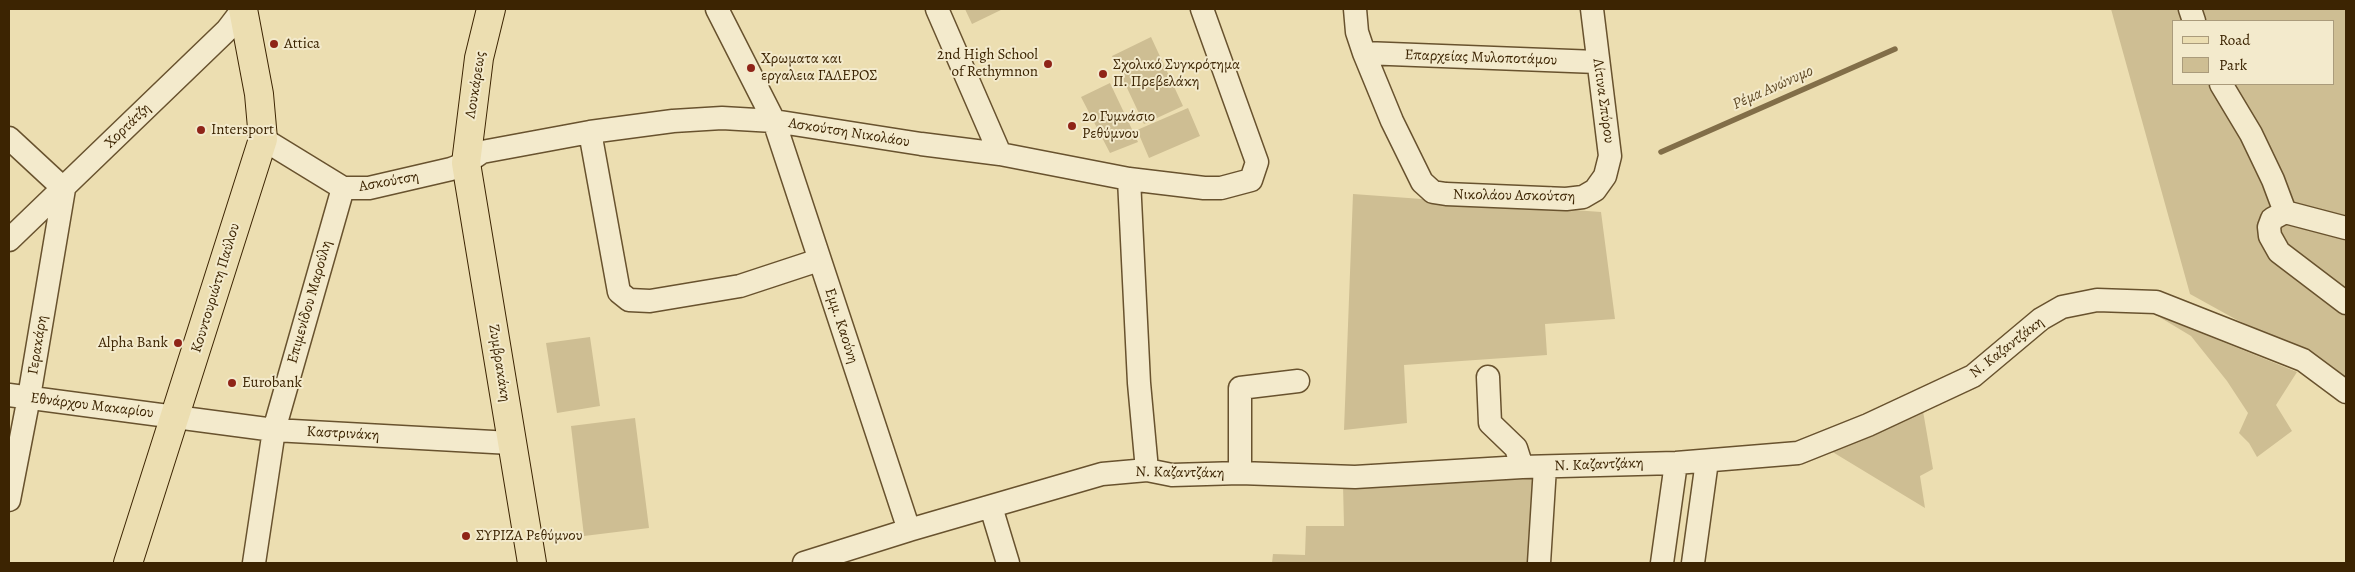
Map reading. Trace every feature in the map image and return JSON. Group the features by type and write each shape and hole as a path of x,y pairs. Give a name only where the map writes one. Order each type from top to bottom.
{"main road":[{"name":"Κουντουριώτη Παύλου","path":"128,563 263,139 259,94 243,9"},
{"name":"Λουκάρεως","path":"466,163 479,58 491,9"},
{"name":"Ζυμβρακάκη","path":"466,163 532,563"}],"street":[{"name":"Χορτάτζη","path":"9,240 227,30 243,9"},
{"name":"Εμμ. Καούνη","path":"717,9 774,121 909,530"},
{"path":"937,9 1000,154"},
{"name":"Ασκούτση Νικολάου","path":"466,163 482,152 590,132 722,118 774,121 1000,154 1129,179 1204,188 1221,188 1251,180 1257,162 1202,9"},
{"path":"1356,9 1357,32 1364,54"},
{"name":"Λίτινα Σπύρου","path":"1592,9 1610,143 1610,156 1604,176 1595,190"},
{"name":"Επαρχείας Μυλοποτάμου","path":"1364,54 1598,62"},
{"name":"Νικολάου Ασκούτση","path":"1364,54 1392,121 1416,170 1422,182 1432,192 1566,199 1582,197 1595,190"},
{"path":"2222,85 2250,134 2285,212"},
{"path":"590,132 619,292 629,300 650,300 740,286 819,260"},
{"path":"9,138 64,189"},
{"name":"Ασκούτση","path":"263,139 343,188 369,188 451,169 466,163"},
{"path":"1129,179 1139,383 1147,470"},
{"name":"Επιμενίδου Μαρούλη","path":"254,563 274,430 343,188"},
{"name":"Γερακάρη","path":"9,500 19,396 64,189"},
{"path":"2346,228 2285,212 2272,219 2270,236 2279,252 2346,303"},
{"name":"Ν. Καζαντζάκη","path":"804,563 909,530 1102,474 1147,470 1172,475 1240,473 1355,477 1522,468 1676,463 1798,453 1868,425 1973,376 2022,334 2062,307 2097,300 2156,302 2303,360 2346,392"},
{"path":"1488,377 1490,422 1516,448 1522,468"},
{"path":"1240,473 1240,388 1298,381"},
{"name":"Εθνάρχου Μακαρίου","path":"19,396 176,416"},
{"name":"Καστρινάκη","path":"176,416 274,430 511,443"},
{"path":"1693,563 1707,461"},
{"path":"1662,563 1676,463"},
{"path":"1539,563 1545,467"},
{"path":"991,507 1008,563"}],"green space":[{"path":"965,9 1003,9 972,24"},
{"path":"2111,9 2346,9 2346,380 2296,347 2237,320 2190,294"},
{"path":"1151,37 1183,106 1144,124 1112,56"},
{"path":"1110,83 1138,142 1110,153 1081,97"},
{"path":"1188,108 1200,136 1149,158 1137,130"},
{"path":"1353,194 1601,212 1615,319 1545,324 1547,355 1404,365 1407,423 1344,430"},
{"path":"2156,315 2297,372 2276,405 2292,431 2257,457 2249,443 2239,433 2248,413 2227,381 2191,336"},
{"path":"590,337 600,406 557,413 546,343"},
{"path":"1923,411 1933,469 1920,476 1925,508 1826,448"},
{"path":"635,418 649,528 584,536 571,426"},
{"path":"1539,477 1532,563 1272,563 1273,554 1305,555 1306,526 1344,526 1343,485"}],"waterway":[{"name":"Ρέμα Ανώνυμο","path":"1661,152 1895,49"}],"place":[{"name":"Attica","path":"274,44"},
{"name":"2nd High School of Rethymnon","path":"1048,64"},
{"name":"Χρωματα και εργαλεια ΓΑΛΕΡΟΣ","path":"751,68"},
{"name":"Σχολικό Συγκρότημα Π. Πρεβελάκη","path":"1103,74"},
{"name":"2ο Γυμνάσιο Ρεθύμνου","path":"1072,126"},
{"name":"Intersport","path":"201,130"},
{"name":"Alpha Bank","path":"178,343"},
{"name":"Eurobank","path":"232,383"},
{"name":"ΣΥΡΙΖΑ Ρεθύμνου","path":"466,536"}]}
